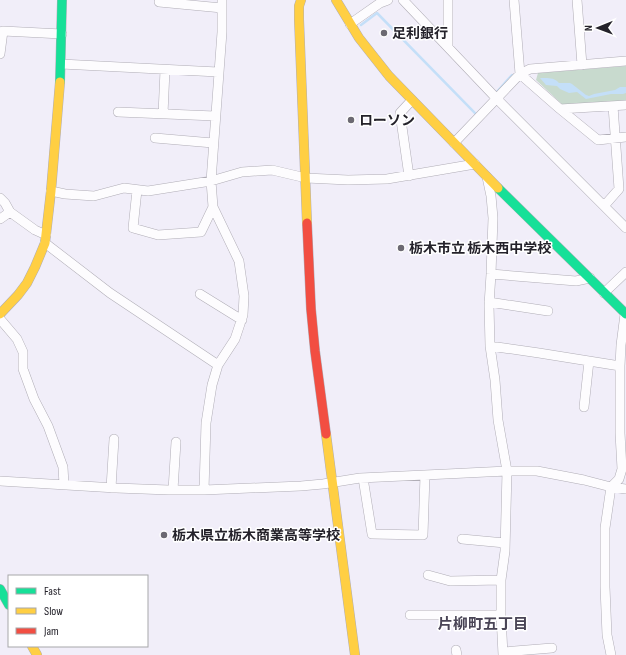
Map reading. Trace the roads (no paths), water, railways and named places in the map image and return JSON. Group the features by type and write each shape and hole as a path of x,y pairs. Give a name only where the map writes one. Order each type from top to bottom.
{"street":[{"path":"0,314 27,283 46,239 61,64 62,0"},
{"path":"301,0 299,6 299,19 311,309 315,351 355,655"},
{"path":"336,0 370,53 389,76 487,177 626,314 621,345 620,366 620,433 624,467 619,479 611,487 605,528 607,635 611,655"},
{"path":"403,0 497,99 626,228"},
{"path":"448,0 448,47"},
{"path":"514,0 520,74 598,140 626,137"},
{"path":"577,0 582,65"},
{"path":"350,24 382,1"},
{"path":"159,2 222,4 222,32 211,181 213,207 240,261 244,296 242,320 234,339 218,365 212,385 206,423 204,490"},
{"path":"0,54 3,31 62,34"},
{"path":"454,143 520,74 530,69 626,61"},
{"path":"61,64 218,72"},
{"path":"163,114 165,70"},
{"path":"409,176 400,113 412,100"},
{"path":"560,109 626,105"},
{"path":"604,206 619,189 613,106"},
{"path":"118,112 215,116"},
{"path":"155,138 213,143"},
{"path":"51,191 65,194 94,196 124,188 148,191 211,181 242,172 272,170 306,178 348,180 387,179 475,164"},
{"path":"487,177 491,196 492,218 489,302 490,346 495,380 498,420 507,471 505,543 501,580 500,615 503,653 552,648"},
{"path":"137,190 133,228 158,235 201,232 213,207"},
{"path":"0,198 10,212 35,230 110,293 218,365"},
{"path":"0,219 10,212"},
{"path":"604,293 626,272"},
{"path":"491,274 576,281 590,278"},
{"path":"200,294 242,320"},
{"path":"489,302 548,310"},
{"path":"0,319 17,339 23,352 23,369 34,399 48,426 63,467 64,485"},
{"path":"490,346 620,366"},
{"path":"584,407 589,361"},
{"path":"111,488 114,439"},
{"path":"173,490 176,442"},
{"path":"0,482 111,488 204,490 301,486 363,478 507,471 537,471 626,489"},
{"path":"363,478 372,534 423,535 426,475"},
{"path":"462,539 505,543"},
{"path":"428,575 450,581 501,580"},
{"path":"0,589 8,603"},
{"path":"410,615 500,615"}],"water":[{"path":"540,78 553,79 559,83 570,83 589,96 615,90 620,87 626,87 626,93 611,94 586,99 577,92 569,93 557,86 546,85"}],"waterway":[{"path":"361,25 377,13 477,114"},
{"path":"495,94 512,75"}],"place":[{"name":"足利銀行","path":"384,33"},
{"name":"ローソン","path":"351,120"},
{"name":"栃木市立 栃木西中学校","path":"401,248"},
{"name":"栃木県立栃木商業高等学校","path":"164,535"}],"district":[{"name":"片柳町五丁目","path":"483,624"}]}
